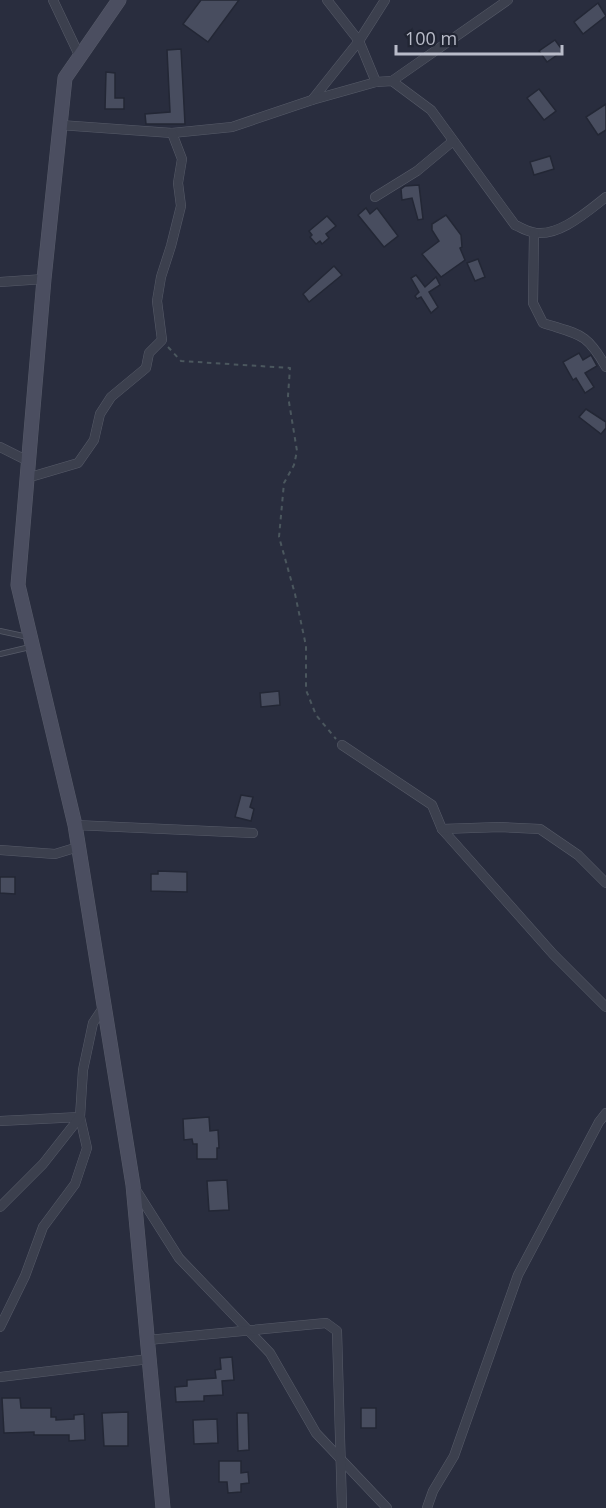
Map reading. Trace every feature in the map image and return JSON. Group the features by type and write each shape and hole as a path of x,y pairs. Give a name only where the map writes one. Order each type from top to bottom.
{"street":[{"path":"53,0 80,57"},
{"path":"119,0 65,78 44,279 18,585 75,825 105,1005 133,1185 163,1508"},
{"path":"327,0 359,41 376,82"},
{"path":"312,100 359,41 385,0"},
{"path":"60,125 172,133 232,128 312,100 376,82 392,81 508,0"},
{"path":"392,81 431,110 514,225 534,233 556,230 577,220 606,197"},
{"path":"27,478 78,463 94,440 100,414 111,397 146,368 149,353 162,340 158,293 181,206 178,183 182,159 172,133"},
{"path":"375,196 417,171 453,141"},
{"path":"534,233 533,303 543,323 582,336 593,345 606,367"},
{"path":"0,282 44,279"},
{"path":"0,447 28,461"},
{"path":"342,745 432,805 442,829 546,945 606,1007"},
{"path":"75,825 253,833"},
{"path":"442,829 500,827 540,829 578,855 606,883"},
{"path":"0,850 55,854 78,847"},
{"path":"0,1327 25,1276 43,1227 75,1184 87,1148 80,1117 83,1070 93,1023 105,1005"},
{"path":"427,1508 433,1491 454,1456 518,1275 599,1122 606,1113"},
{"path":"0,1121 80,1117"},
{"path":"0,1207 43,1164 80,1117"},
{"path":"133,1185 179,1258 270,1353 316,1433 387,1508"},
{"path":"148,1340 326,1323 337,1331 342,1508"},
{"path":"0,1377 149,1359"}],"lane":[{"path":"0,631 32,642"},
{"path":"0,654 32,642"}],"path":[{"path":"162,340 182,361 290,368 288,396 297,451 294,465 284,483 279,537 295,594 306,646 306,690 316,715 342,745"}],"building":[{"path":"201,0 239,0 208,42 183,24"},
{"path":"598,3 606,16 583,34 574,22"},
{"path":"555,40 563,51 547,62 539,51"},
{"path":"181,49 185,124 146,124 145,114 170,112 167,50"},
{"path":"106,72 115,73 115,98 124,98 124,109 105,109"},
{"path":"539,89 556,111 544,120 527,98"},
{"path":"606,104 606,130 598,135 586,117"},
{"path":"550,156 554,169 534,175 530,162"},
{"path":"419,185 423,219 418,220 412,198 402,200 401,189 405,186"},
{"path":"366,208 370,214 377,208 398,236 384,247 358,215"},
{"path":"446,215 461,235 462,247 460,248 465,260 441,277 422,254 439,241 432,230 432,224"},
{"path":"327,216 336,226 326,234 329,238 322,244 320,241 316,244 310,237 312,235 309,231"},
{"path":"478,259 485,277 475,281 467,263"},
{"path":"334,266 342,275 309,302 303,294"},
{"path":"416,275 425,287 436,277 440,285 429,292 438,307 431,313 421,297 417,299 415,296 419,292 411,278"},
{"path":"579,353 583,360 591,355 597,366 585,373 594,387 585,393 576,378 573,380 563,362"},
{"path":"586,409 606,422 606,428 601,434 579,417"},
{"path":"279,691 280,705 261,707 260,693"},
{"path":"241,795 253,797 250,807 254,809 251,821 235,817"},
{"path":"158,871 187,872 187,892 151,891 151,874 158,874"},
{"path":"0,877 15,877 15,894 0,893"},
{"path":"209,1117 210,1131 218,1130 217,1159 197,1159 197,1144 193,1144 192,1139 184,1140 183,1119"},
{"path":"227,1180 229,1210 209,1211 207,1181"},
{"path":"232,1357 234,1380 222,1381 223,1395 204,1396 204,1401 176,1402 175,1387 187,1386 187,1380 216,1378 215,1370 221,1369 220,1358"},
{"path":"2,1398 20,1398 21,1408 51,1408 51,1417 56,1417 56,1420 74,1419 74,1415 84,1414 85,1440 69,1441 69,1435 34,1435 34,1432 4,1433"},
{"path":"361,1408 376,1408 376,1428 361,1428"},
{"path":"128,1412 128,1446 104,1446 102,1413"},
{"path":"237,1413 248,1413 249,1450 238,1451"},
{"path":"217,1419 218,1443 194,1444 193,1420"},
{"path":"219,1461 241,1461 241,1473 248,1472 249,1483 241,1484 241,1492 228,1493 227,1482 219,1482"}]}
